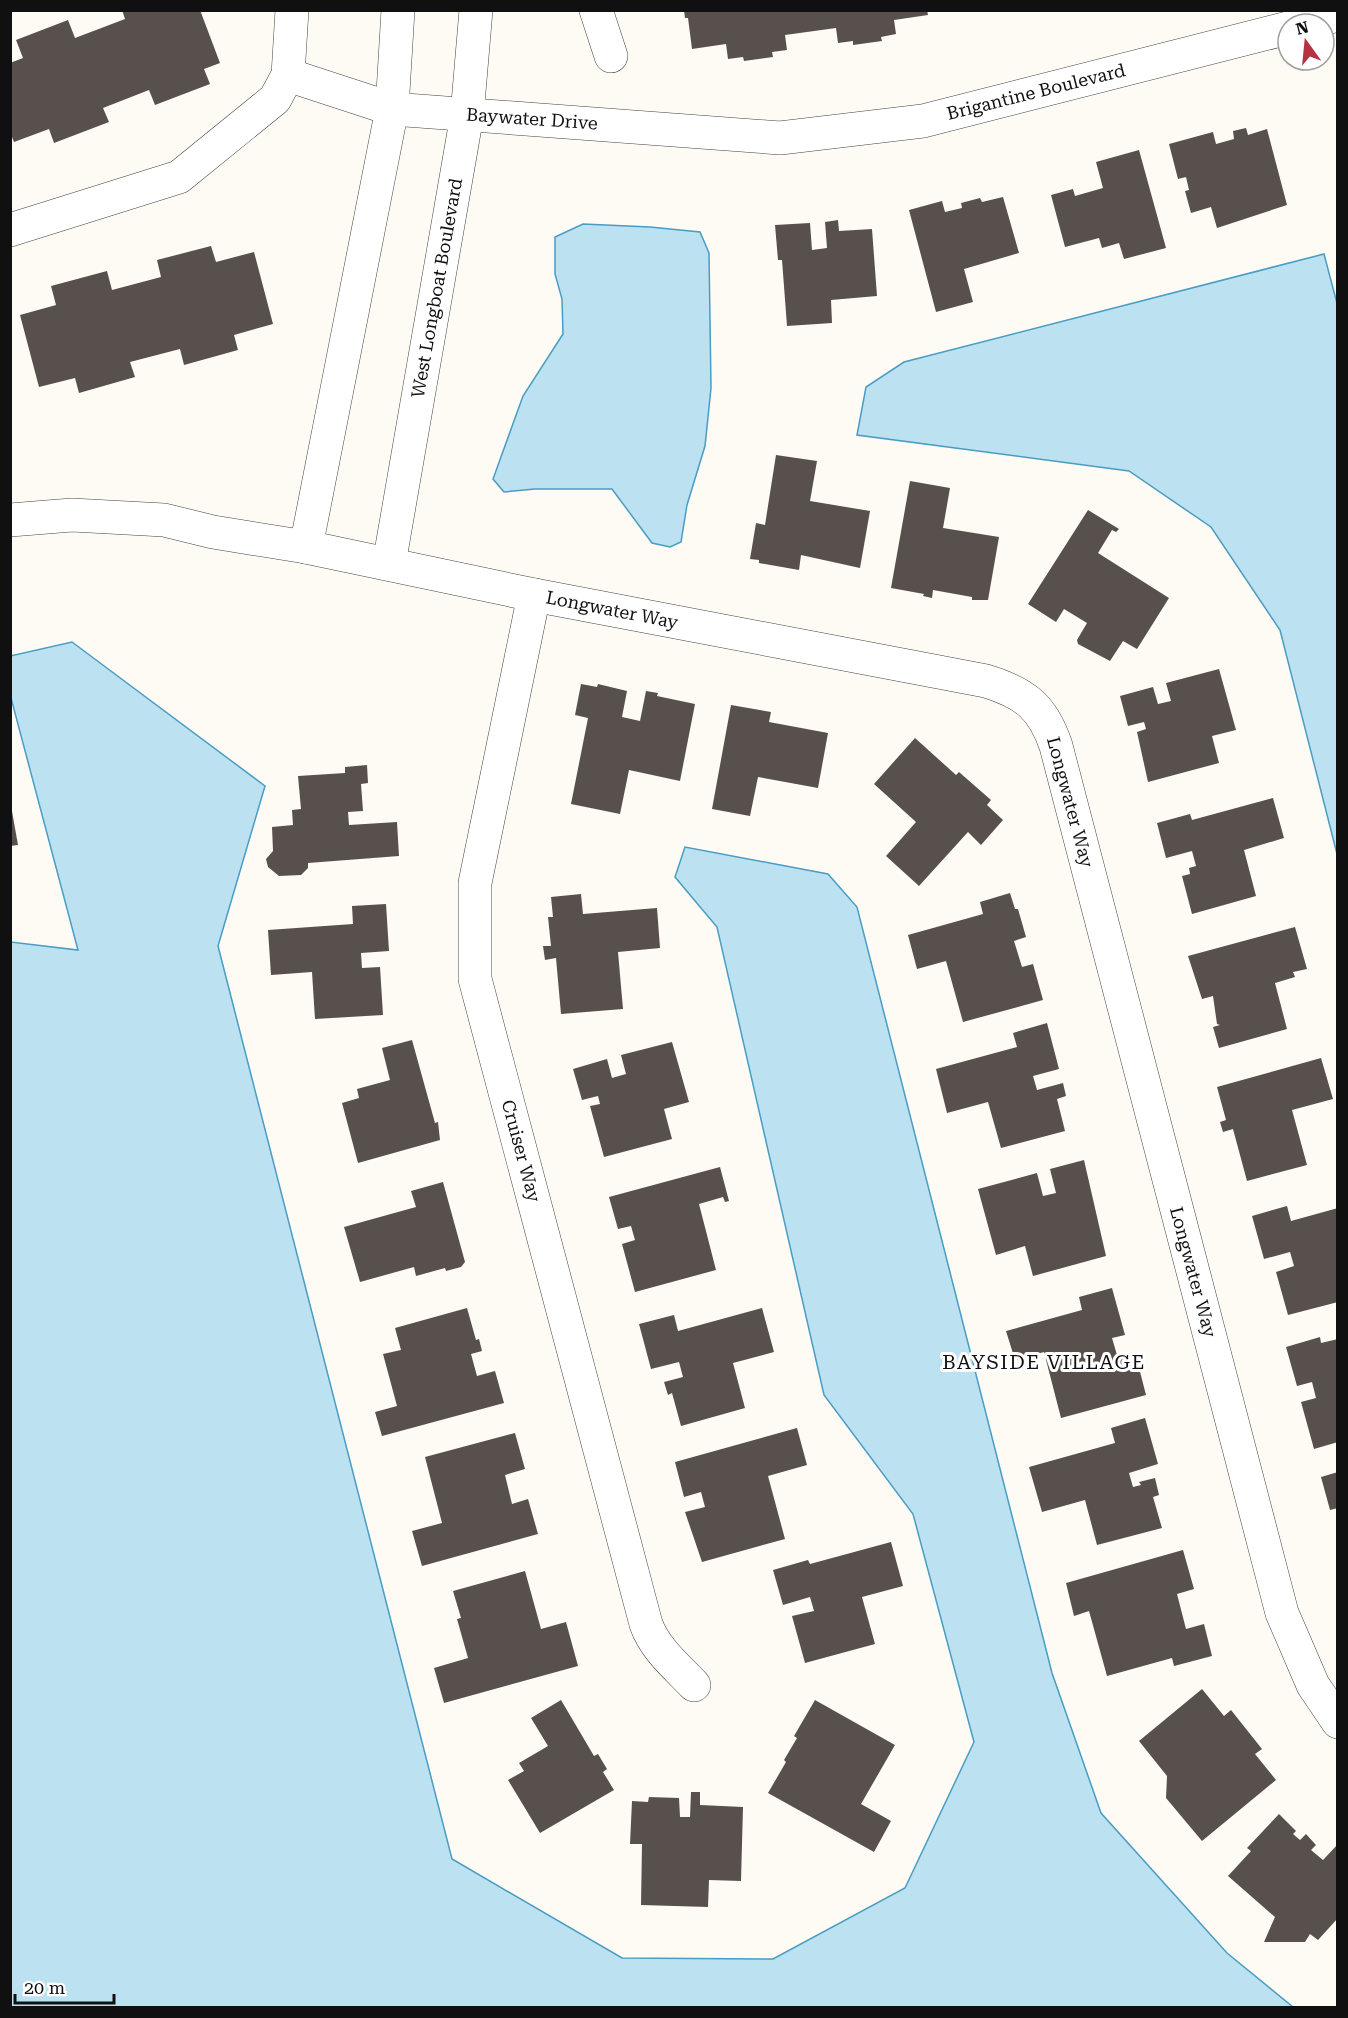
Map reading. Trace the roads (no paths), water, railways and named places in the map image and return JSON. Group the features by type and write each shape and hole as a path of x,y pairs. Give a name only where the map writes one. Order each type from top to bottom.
{"street":[{"path":"10,230 178,177 275,99 288,75 292,10"},
{"path":"306,547 392,109 398,10"},
{"name":"West Longboat Boulevard","path":"389,564 467,115 476,10"},
{"path":"596,10 611,56"},
{"name":"Brigantine Boulevard","path":"780,138 923,121 1276,31"},
{"name":"Baywater Drive","path":"288,75 392,109 780,138"},
{"name":"Longwater Way","path":"10,520 72,515 164,520 213,532 306,547 534,595 986,681 1011,689 1032,703 1048,723 1282,1613 1313,1685 1338,1722"},
{"name":"Cruiser Way","path":"534,595 475,883 475,979 646,1624 659,1650 694,1684"}],"water":[{"path":"583,224 700,232 709,253 711,388 705,446 687,505 681,542 670,547 652,543 612,489 535,489 504,492 493,479 523,396 563,334 562,299 555,274 555,237"},
{"path":"1324,254 1338,307 1337,854 1280,630 1211,527 1129,471 857,435 866,387 904,362"},
{"path":"72,642 265,786 218,946 452,1859 622,1958 773,1959 905,1888 974,1742 913,1514 824,1395 717,927 675,877 685,847 828,874 857,907 1052,1673 1101,1813 1227,1953 1293,2007 11,2007 11,942 78,950 11,698 10,656"}],"district":[{"name":"BAYSIDE VILLAGE","path":"1044,1362"}]}
